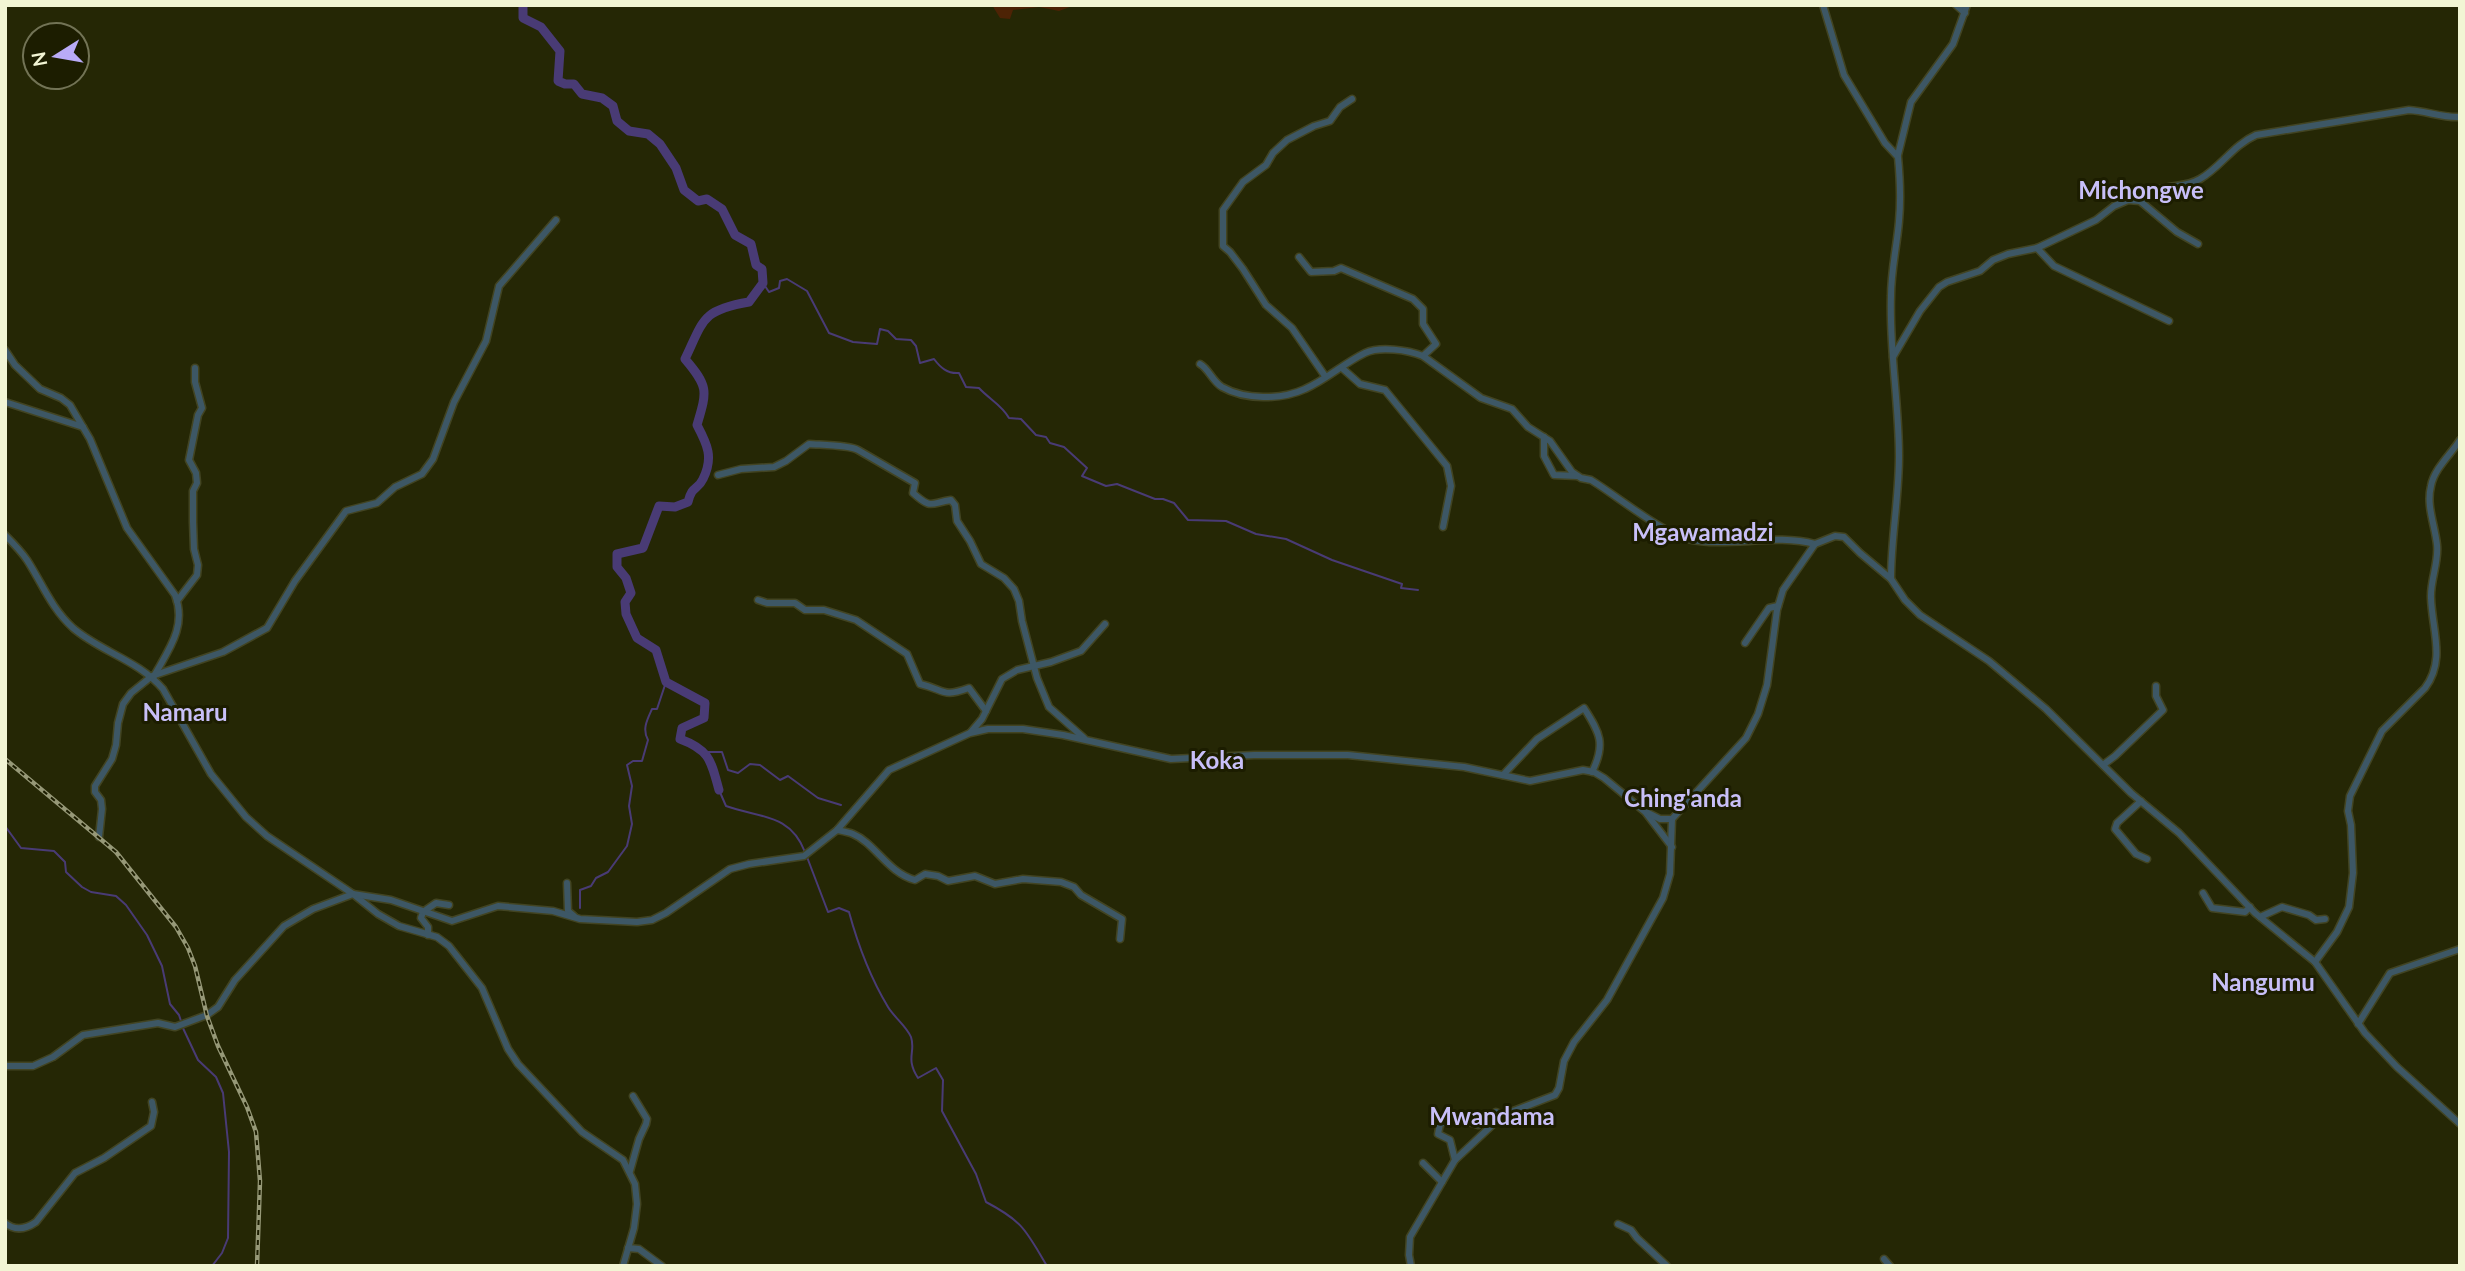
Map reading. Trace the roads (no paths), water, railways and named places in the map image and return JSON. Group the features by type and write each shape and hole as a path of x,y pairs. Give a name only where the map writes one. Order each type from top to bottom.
{"street":[{"path":"1823,5 1844,75 1885,143 1898,155"},
{"path":"1891,579 1891,547 1898,505 1899,464 1897,400 1892,359 1891,286 1900,207 1898,155 1911,102 1953,44 1966,9 1956,5"},
{"path":"1325,376 1293,328 1266,305 1243,269 1223,246 1221,218 1225,207 1243,182 1265,166 1280,146 1314,126 1330,121 1340,107 1352,99"},
{"path":"2140,201 2150,192 2202,178 2245,140 2256,135 2409,110 2424,110 2441,117 2460,117"},
{"path":"1892,359 1920,311 1939,287 1980,271 1993,260 2008,254 2037,248 2096,220 2128,200 2140,201 2177,232 2198,244"},
{"path":"99,837 102,809 95,786 103,776 114,752 124,704 136,688 153,676 223,652 267,628 290,589 346,511 377,503 395,487 422,474 433,459 454,402 486,341 499,286 556,220"},
{"path":"2037,248 2054,266 2113,297 2168,321"},
{"path":"1299,257 1311,272 1341,268 1413,299 1423,309 1423,324 1436,344 1423,356"},
{"path":"5,350 15,365 40,389 67,402 94,447 127,528 177,601 180,615 177,632 153,676"},
{"path":"1200,364 1221,387 1246,396 1261,397 1293,393 1307,388 1365,353 1407,352 1423,356 1481,398 1512,409 1524,423 1550,441 1577,475"},
{"path":"177,601 197,575 198,565 194,549 193,522 193,491 197,483 196,473 189,460 190,446 202,408 195,382 195,368"},
{"path":"1342,368 1360,384 1384,390 1447,466 1451,486 1443,527"},
{"path":"5,402 83,427"},
{"path":"1544,438 1544,456 1554,475 1577,475 1591,480 1679,537 1700,541 1797,540 1815,544"},
{"path":"2315,962 2341,926 2348,907 2353,873 2348,811 2350,796 2382,731 2425,688 2436,665 2437,641 2431,597 2437,545 2431,522 2430,489 2433,478 2460,440"},
{"path":"718,475 741,469 774,467 809,444 817,444 856,449 864,456 888,466 915,483 913,493 930,506 951,500 955,505 957,521 981,564 1004,578 1014,589 1034,666 1049,707 1085,739"},
{"path":"5,535 27,561 46,596 72,627 153,676 219,785 246,817 267,836 390,921 437,937 449,946 482,988 508,1049 518,1064 582,1132 623,1160 630,1171 635,1184 637,1204 634,1228 623,1266"},
{"path":"1411,1266 1410,1237 1455,1160 1502,1115 1555,1095 1564,1061 1574,1042 1607,1000 1663,898 1670,874 1672,819 1746,738 1764,700 1783,590 1815,544 1835,536 1844,537 1891,579 1905,600 1920,615 1989,661 2024,689 2141,802 2180,835 2260,917 2315,962 2358,1024 2397,1068 2460,1124"},
{"path":"758,600 767,603 795,603 804,610 824,610 856,620 907,654 920,684 930,686 940,693 953,694 970,688 986,710"},
{"path":"1745,643 1769,608 1779,606"},
{"path":"970,733 982,719 1002,679 1017,670 1081,651 1105,624"},
{"path":"2103,765 2163,710 2156,696 2156,686"},
{"path":"1503,775 1537,739 1584,708 1601,746 1592,772"},
{"path":"5,1066 33,1066 53,1057 77,1038 91,1034 158,1023 176,1027 202,1018 215,1010 233,984 284,926 313,909 353,894 391,900 445,920 459,921 484,909 498,906 553,911 580,919 637,922 653,920 730,869 806,854 837,830 889,770 970,733 988,729 1019,728 1085,739 1171,759 1254,755 1348,755 1464,767 1530,780 1573,771 1592,772 1604,778 1644,811 1672,847"},
{"path":"2141,802 2117,823 2115,829 2136,854 2147,859"},
{"path":"1644,811 1660,819 1672,819"},
{"path":"837,830 855,834 911,880 925,874 948,881 975,876 995,884 1040,879 1074,887 1081,895 1122,919 1120,939"},
{"path":"567,883 568,911 580,919"},
{"path":"2203,893 2211,908 2245,912 2250,907"},
{"path":"428,935 428,927 421,918 423,912 436,903 449,905"},
{"path":"2260,917 2282,907 2309,915 2316,920 2325,919"},
{"path":"2358,1024 2390,973 2460,949"},
{"path":"630,1171 646,1124 646,1119 633,1096"},
{"path":"7,1227 23,1228 32,1225 44,1214 75,1173 104,1158 151,1126 154,1111 152,1102"},
{"path":"1455,1160 1450,1140 1438,1134 1440,1124 1452,1119 1478,1125 1496,1112 1502,1115"},
{"path":"1423,1163 1442,1182"},
{"path":"1618,1224 1634,1232 1667,1266"},
{"path":"628,1248 639,1249 662,1266"},
{"path":"1884,1259 1890,1266"}],"waterway":[{"path":"523,5 523,18 541,27 560,51 558,81 574,84 582,94 602,98 613,106 617,121 629,131 648,134 660,144 676,168 684,190 698,201 707,199 722,209 735,235 751,244 756,265 762,269 763,283 749,302 722,309 707,318 696,334 685,359 698,376 704,390 697,425 709,457 703,479 691,493 688,502 675,507 659,506 643,548 617,554 617,567 626,578 631,593 625,602 626,614 637,638 656,650 666,682 705,703 704,718 682,728 680,739 698,748 708,758 719,790"},
{"path":"763,283 769,292 779,288 780,281 787,279 807,291 829,333 853,342 877,344 880,329 888,331 896,339 911,340 916,346 920,363 934,359 944,369 959,373 966,387 979,388 1003,409 1009,418 1021,419 1036,435 1046,437 1050,443 1064,447 1087,468 1082,476 1106,486 1117,484 1155,499 1174,503 1188,520 1226,521 1256,534 1286,539 1332,560 1402,584 1401,588 1418,590"},
{"path":"580,908 580,890 591,886 596,878 608,872 627,846 632,824 629,806 632,786 627,765 633,761 642,761 648,740 645,732 647,721 652,709 657,709 666,682"},
{"path":"703,752 722,752 728,770 738,773 750,764 760,765 780,780 788,776 818,798 841,805"},
{"path":"719,790 726,806 782,823 799,839 805,852"},
{"path":"5,826 21,848 54,851 65,862 66,872 82,887 91,892 116,896 126,905 147,935 162,966 170,1004 181,1021"},
{"path":"807,857 828,912 839,908 849,912 876,984 888,1007 911,1037 911,1060 918,1078 936,1068 943,1080 942,1111 976,1174 986,1202 1023,1228 1047,1266"},
{"path":"182,1026 198,1060 216,1077 223,1093 229,1152 228,1238 222,1253 212,1266"}],"railway":[{"path":"5,759 116,852 176,927 188,948 218,1046 256,1132 260,1181 257,1266"}],"district":[{"name":"Michongwe","path":"2141,191"},
{"name":"Mgawamadzi","path":"1703,533"},
{"name":"Namaru","path":"185,713"},
{"name":"Koka","path":"1217,761"},
{"name":"Ching'anda","path":"1683,799"},
{"name":"Nangumu","path":"2263,983"},
{"name":"Mwandama","path":"1492,1117"}]}
